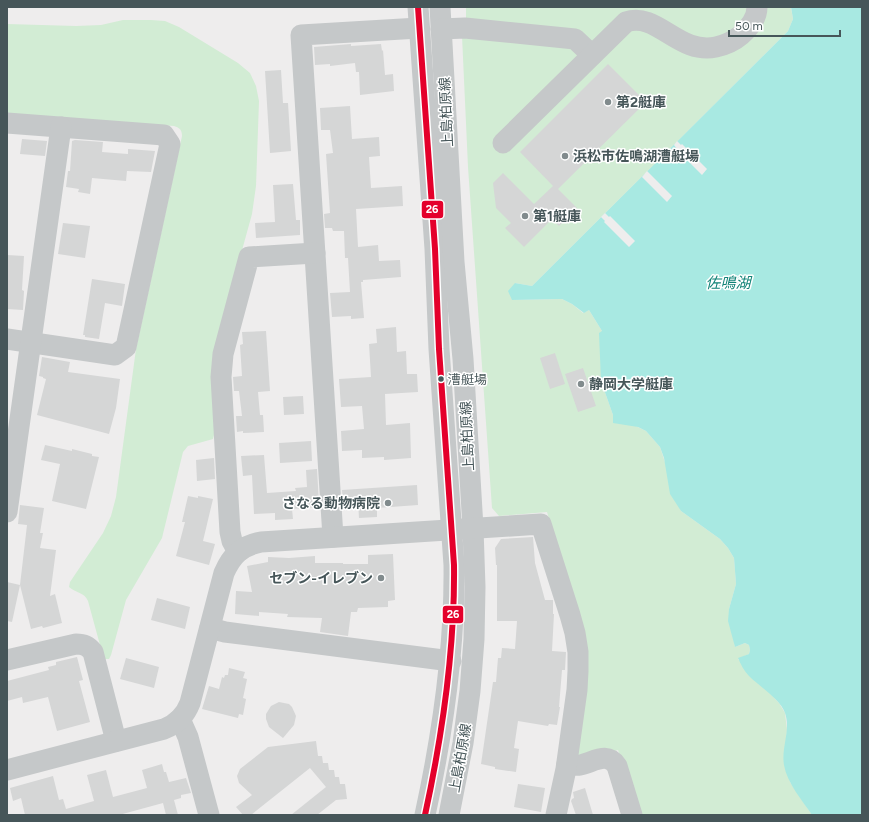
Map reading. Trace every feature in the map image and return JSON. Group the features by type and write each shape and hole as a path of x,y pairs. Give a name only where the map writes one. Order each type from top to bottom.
{"street":[{"path":"503,143 626,22 632,19 646,20 687,44 704,48 722,46 745,32 755,17 757,8"},
{"path":"333,537 301,35 418,17"},
{"name":"上島柏原線","path":"418,17 435,249 439,349 455,589 451,661 440,736 425,815"},
{"path":"440,18 465,28 575,39 592,55"},
{"name":"上島柏原線","path":"440,18 454,262 463,359 475,587 473,665 463,743 449,815"},
{"path":"7,123 164,135 170,144 126,347 116,355 7,339"},
{"path":"7,512 11,459 31,343 61,127"},
{"path":"238,552 232,541 230,532 220,377 223,354 249,257 315,253"},
{"path":"7,770 164,729 180,719 188,710 224,572 232,558 245,546 260,542 541,524 570,615 578,652 577,690 567,764 556,815"},
{"path":"210,628 225,632 451,661"},
{"path":"7,660 76,644 83,644 89,647 93,652 116,741"},
{"path":"180,719 188,737 209,815"},
{"path":"567,764 578,765 602,758 608,758 614,761 617,766 632,815"}],"green space":[{"path":"466,7 791,8 793,19 788,31 532,286 515,283 513,300 562,299 572,304 583,313 589,310 602,331 601,381 613,415 646,431 660,447 681,511 720,539 734,558 736,584 729,609 735,647 745,643 749,645 750,650 749,654 738,659 779,703 785,713 787,730 785,751 790,782 812,815 638,815 618,750 586,760 576,754 580,625 547,512 499,516 492,508 468,167 462,36 466,20"},
{"path":"123,20 165,21 179,27 238,63 250,73 256,86 259,101 256,186 252,214 214,352 215,431 213,439 188,446 183,452 162,538 126,600 111,655 109,659 105,659 88,601 82,594 69,587 70,582 103,533 111,516 116,497 136,349 182,134 178,128 174,126 7,114 7,24 76,26 101,25"}],"water":[{"name":"佐鳴湖","path":"791,7 862,7 862,815 812,815 788,778 783,759 787,732 787,719 785,713 779,703 744,670 738,658 749,654 749,645 745,643 735,647 728,621 729,609 736,584 734,558 720,539 681,511 670,494 664,458 660,447 646,431 638,427 613,423 613,415 601,381 599,333 602,331 589,310 584,313 562,299 512,300 508,291 515,283 532,286 788,31 793,19"}],"pier":[{"path":"677,141 681,145 682,144 707,169 702,175 677,150 674,145"},
{"path":"647,171 672,196 667,202 642,177"},
{"path":"605,213 609,217 610,216 635,241 629,247 604,222 605,221 601,217"}],"building":[{"path":"351,44 351,46 381,44 382,51 383,50 385,75 393,74 394,91 360,95 359,72 356,72 355,63 330,66 330,64 315,65 314,47"},
{"path":"608,64 646,102 558,189 577,208 559,226 552,219 524,247 505,228 511,223 496,208 493,183 503,173 534,204 553,186 520,152"},
{"path":"281,70 283,103 288,103 291,151 270,153 265,71"},
{"path":"350,106 352,139 379,137 380,156 369,157 371,188 402,186 403,206 356,209 358,247 378,245 379,261 400,260 401,277 363,280 363,282 361,282 364,318 351,319 351,316 332,317 330,293 350,292 348,258 345,258 344,231 333,231 332,228 325,228 324,214 330,213 326,154 333,153 330,130 321,130 320,108"},
{"path":"22,139 47,141 45,156 20,154"},
{"path":"72,141 103,142 102,152 128,154 128,149 155,151 151,172 127,171 126,181 92,178 90,194 78,192 79,189 66,187 68,171 70,171"},
{"path":"293,184 296,220 300,220 300,235 256,238 255,223 275,222 273,185"},
{"path":"63,223 90,226 85,258 58,254"},
{"path":"7,255 24,256 22,290 24,291 23,310 7,309"},
{"path":"92,279 125,284 122,306 105,303 99,339 85,337 85,335 83,335"},
{"path":"396,327 397,352 406,351 407,374 417,374 418,392 385,394 386,425 410,423 411,458 384,460 384,457 362,458 362,450 342,451 341,431 364,429 362,406 341,407 339,379 371,377 369,344 377,343 376,329"},
{"path":"266,331 270,391 258,392 260,415 263,415 264,432 237,432 236,416 242,416 239,391 234,391 233,377 242,376 240,345 243,344 242,332"},
{"path":"555,353 565,384 550,389 540,358"},
{"path":"42,357 70,362 68,372 120,379 116,408 109,434 37,415 46,379 39,376"},
{"name":"静岡大学艇庫","path":"583,368 596,406 578,412 565,374"},
{"path":"303,396 304,414 284,415 283,397"},
{"path":"311,441 312,461 280,463 279,443"},
{"path":"45,445 72,451 72,449 99,457 86,509 52,501 60,464 41,460"},
{"path":"264,455 267,493 296,491 295,488 307,487 306,470 317,469 319,504 316,504 316,507 292,509 293,519 275,520 275,513 254,514 252,475 243,476 241,456"},
{"path":"214,458 215,479 197,481 196,460"},
{"name":"さなる動物病院","path":"417,485 418,505 377,508 377,517 359,518 358,501 343,502 342,490"},
{"path":"188,496 213,499 203,541 215,544 209,565 176,556 185,522 182,522"},
{"path":"20,505 44,508 40,533 43,533 40,548 56,550 50,596 55,594 62,623 43,628 42,626 31,629 20,585 27,525 18,524"},
{"path":"533,537 535,563 545,600 553,600 554,614 552,651 566,652 565,670 562,670 560,707 557,725 549,724 548,726 518,721 514,748 519,749 516,772 495,769 495,767 481,764 493,682 496,682 498,658 501,658 502,648 515,649 517,621 497,621 497,565 495,548 501,539"},
{"path":"393,554 395,600 388,601 388,607 358,608 357,612 351,612 348,636 320,632 322,618 287,617 288,614 259,612 259,616 235,614 236,591 252,592 247,566 268,562 268,557 289,558 315,556 315,563 368,564 368,555"},
{"path":"7,582 20,585 12,622 7,621"},
{"path":"157,598 190,607 185,629 151,620"},
{"path":"77,657 83,680 79,681 90,722 57,731 48,697 23,703 22,697 7,701 7,681 49,670 48,667 56,665 56,662"},
{"path":"126,658 159,667 154,688 120,679"},
{"path":"229,668 245,672 243,678 247,679 243,698 246,699 243,715 239,714 238,718 202,709 209,686 219,689 222,677 224,678 225,675 228,675"},
{"path":"279,702 289,704 296,716 294,725 283,738 269,727 266,719 266,714 271,706"},
{"path":"316,741 318,756 322,756 323,763 328,763 329,770 334,770 335,777 339,777 340,784 345,784 347,799 336,800 317,815 291,815 326,787 310,768 251,815 243,815 236,807 252,795 239,783 237,776 240,769 268,747"},
{"path":"162,764 169,782 186,778 191,793 181,795 181,798 174,800 178,815 166,815 163,803 119,815 25,815 21,798 13,801 10,788 53,776 59,800 63,799 66,809 94,801 87,775 106,770 113,797 147,788 142,770"},
{"path":"518,784 545,788 541,812 514,807"},
{"path":"585,788 593,815 576,815 571,801 574,798 573,792"}],"transit line":[{"name":"26","path":"418,7 435,249 439,349 454,565 454,596 447,690 425,815"}],"place":[{"name":"第2艇庫","path":"608,102"},
{"name":"浜松市佐鳴湖漕艇場","path":"565,156"},
{"name":"第1艇庫","path":"525,216"},
{"name":"漕艇場","path":"441,379"},
{"name":"静岡大学艇庫","path":"581,384"},
{"name":"さなる動物病院","path":"388,503"},
{"name":"セブン-イレブン","path":"381,578"}]}
